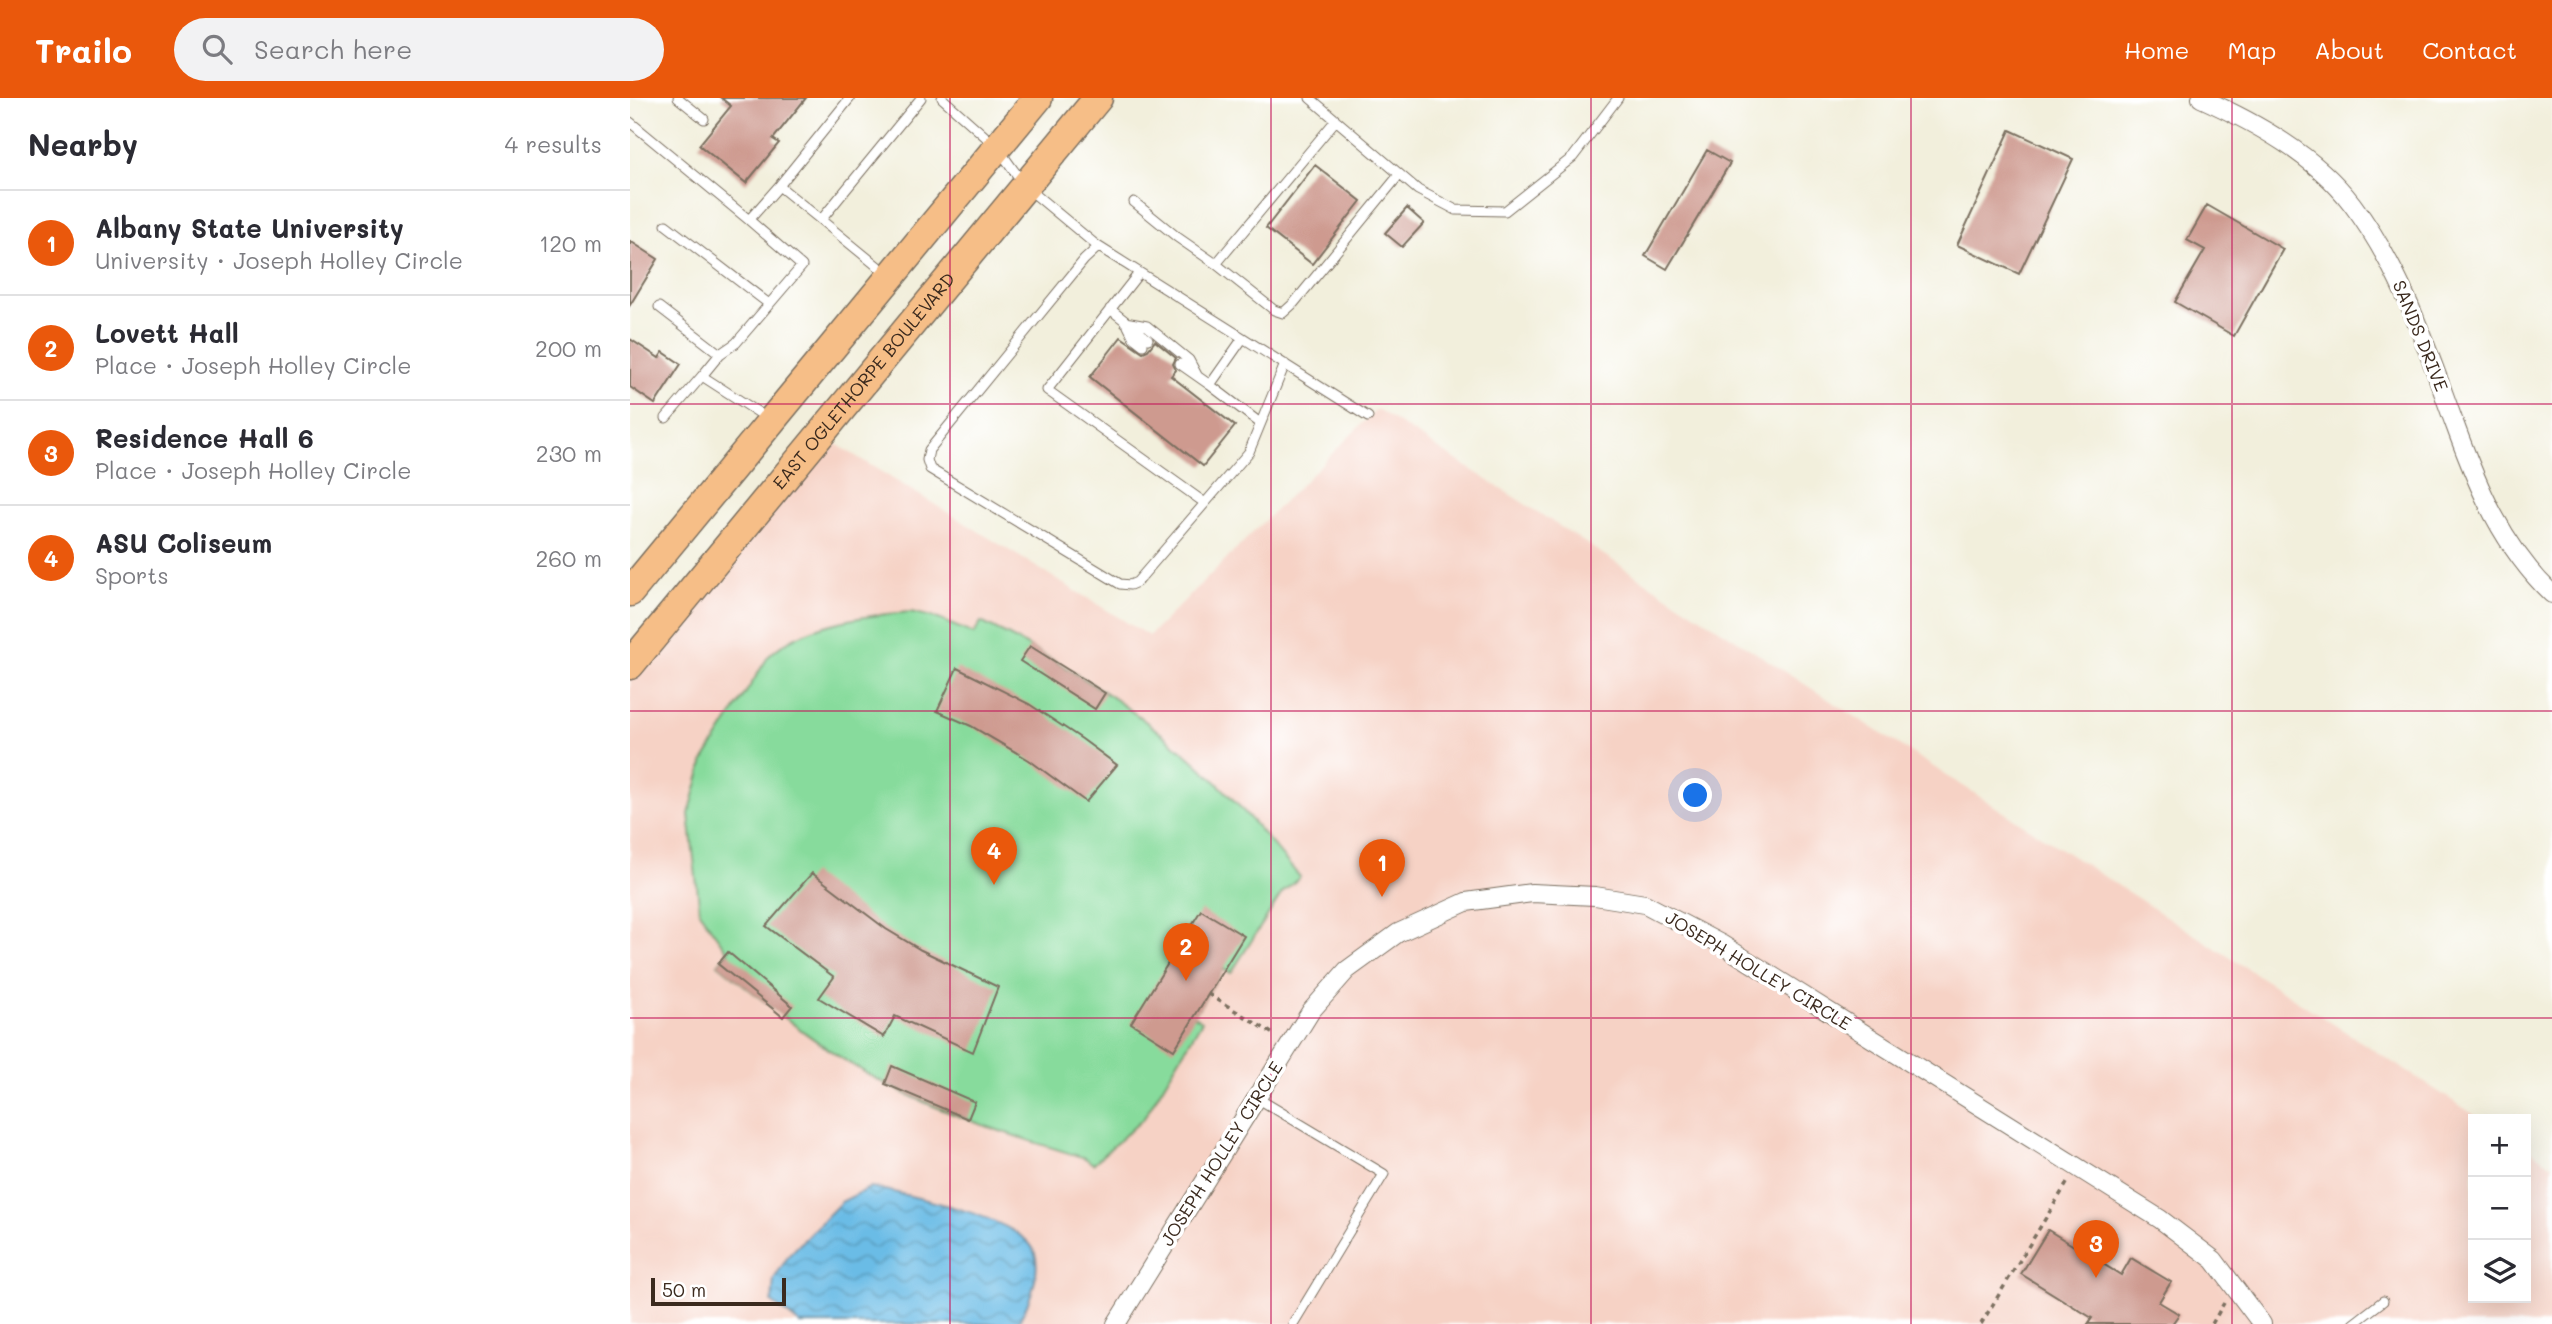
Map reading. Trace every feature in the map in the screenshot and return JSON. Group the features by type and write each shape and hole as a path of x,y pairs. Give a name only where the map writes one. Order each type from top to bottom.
{"main road":[{"path":"630,592 1038,98"},
{"name":"EAST OGLETHORPE BOULEVARD","path":"630,665 1098,98"}],"street":[{"name":"SANDS DRIVE","path":"2201,98 2283,142 2322,173 2352,204 2408,298 2483,496 2517,555 2552,594"},
{"name":"JOSEPH HOLLEY CIRCLE","path":"1116,1324 1311,1012 1347,970 1398,933 1465,902 1532,893 1595,897 1645,904 1721,944 2171,1227 2214,1260 2262,1324"}],"lane":[{"path":"678,98 704,119"},
{"path":"750,220 850,98"},
{"path":"821,220 921,98"},
{"path":"942,98 997,147 1024,187 1098,247 1368,417"},
{"path":"1310,98 1418,190 1456,211 1505,211 1573,158 1618,98"},
{"path":"1216,264 1335,120"},
{"path":"630,122 802,266 736,343 720,354 666,418"},
{"path":"1134,202 1274,310 1283,313 1399,175"},
{"path":"779,186 890,276"},
{"path":"666,225 769,304"},
{"path":"1098,247 1075,271 929,450 927,460 930,469 1120,584 1130,585 1137,582 1249,452 1284,365"},
{"path":"1139,273 1047,390 1205,503"},
{"path":"659,307 720,354"},
{"path":"1110,310 1125,322 1134,338 1145,342"},
{"path":"1125,322 1147,326 1189,360 1197,376"},
{"path":"1210,385 1243,338"},
{"path":"1178,367 1197,376 1261,423"},
{"path":"702,376 772,421"},
{"path":"1257,1098 1384,1174 1293,1324"},
{"path":"2353,1324 2382,1301"}],"path":[{"path":"1208,994 1290,1045"},
{"path":"1981,1324 2077,1167"},
{"path":"2212,1324 2235,1286"}],"shaded area":[{"path":"1377,409 2473,1114 2468,1114 2468,1303 2531,1303 2531,1151 2552,1165 2552,1324 630,1324 630,674 828,439 1149,636"}],"green space":[{"path":"911,612 936,618 974,634 981,622 1043,654 1102,690 1158,731 1211,777 1246,813 1300,877 1282,893 1231,973 1223,969 1194,1016 1202,1021 1144,1118 1093,1164 1085,1158 932,1106 884,1083 840,1057 798,1028 718,964 728,952 700,913 689,814 704,760 768,657 797,636 815,629 855,619"}],"water":[{"path":"871,1187 977,1215 998,1223 1029,1243 1034,1251 1036,1272 1031,1295 1017,1324 800,1324 772,1302 774,1279 789,1255 841,1202"}],"building":[{"path":"721,98 806,98 773,139 779,143 746,183 699,145 731,106"},
{"path":"2010,130 2073,159 2019,274 1957,245"},
{"path":"1707,150 1730,163 1667,269 1645,256"},
{"path":"1315,165 1361,201 1312,264 1266,228"},
{"path":"2207,205 2283,249 2234,336 2175,302 2205,250 2187,240"},
{"path":"1407,208 1424,223 1402,247 1385,233"},
{"path":"630,241 658,259 630,305"},
{"path":"1121,337 1143,352 1155,341 1176,358 1173,364 1176,370 1171,376 1235,426 1203,466 1090,377"},
{"path":"630,339 659,358 663,352 681,364 655,404 630,387"},
{"path":"1030,646 1105,693 1095,709 1020,661"},
{"path":"957,668 1029,704 1117,765 1086,802 1029,760 971,726 937,711"},
{"path":"812,873 886,929 921,950 998,987 973,1052 895,1016 884,1037 819,998 834,977 766,926"},
{"path":"1201,910 1244,936 1174,1050 1131,1023"},
{"path":"728,952 792,1006 783,1017 718,964"},
{"path":"892,1066 975,1102 968,1119 885,1084"},
{"path":"2048,1230 2121,1275 2131,1258 2171,1282 2159,1302 2179,1314 2172,1324 2088,1324 2092,1318 2021,1274"}],"place":[{"name":"ASU Coliseum","path":"994,885"},
{"name":"Albany State University","path":"1382,897"},
{"name":"Lovett Hall","path":"1186,981"},
{"name":"Residence Hall 6","path":"2096,1278"}]}
